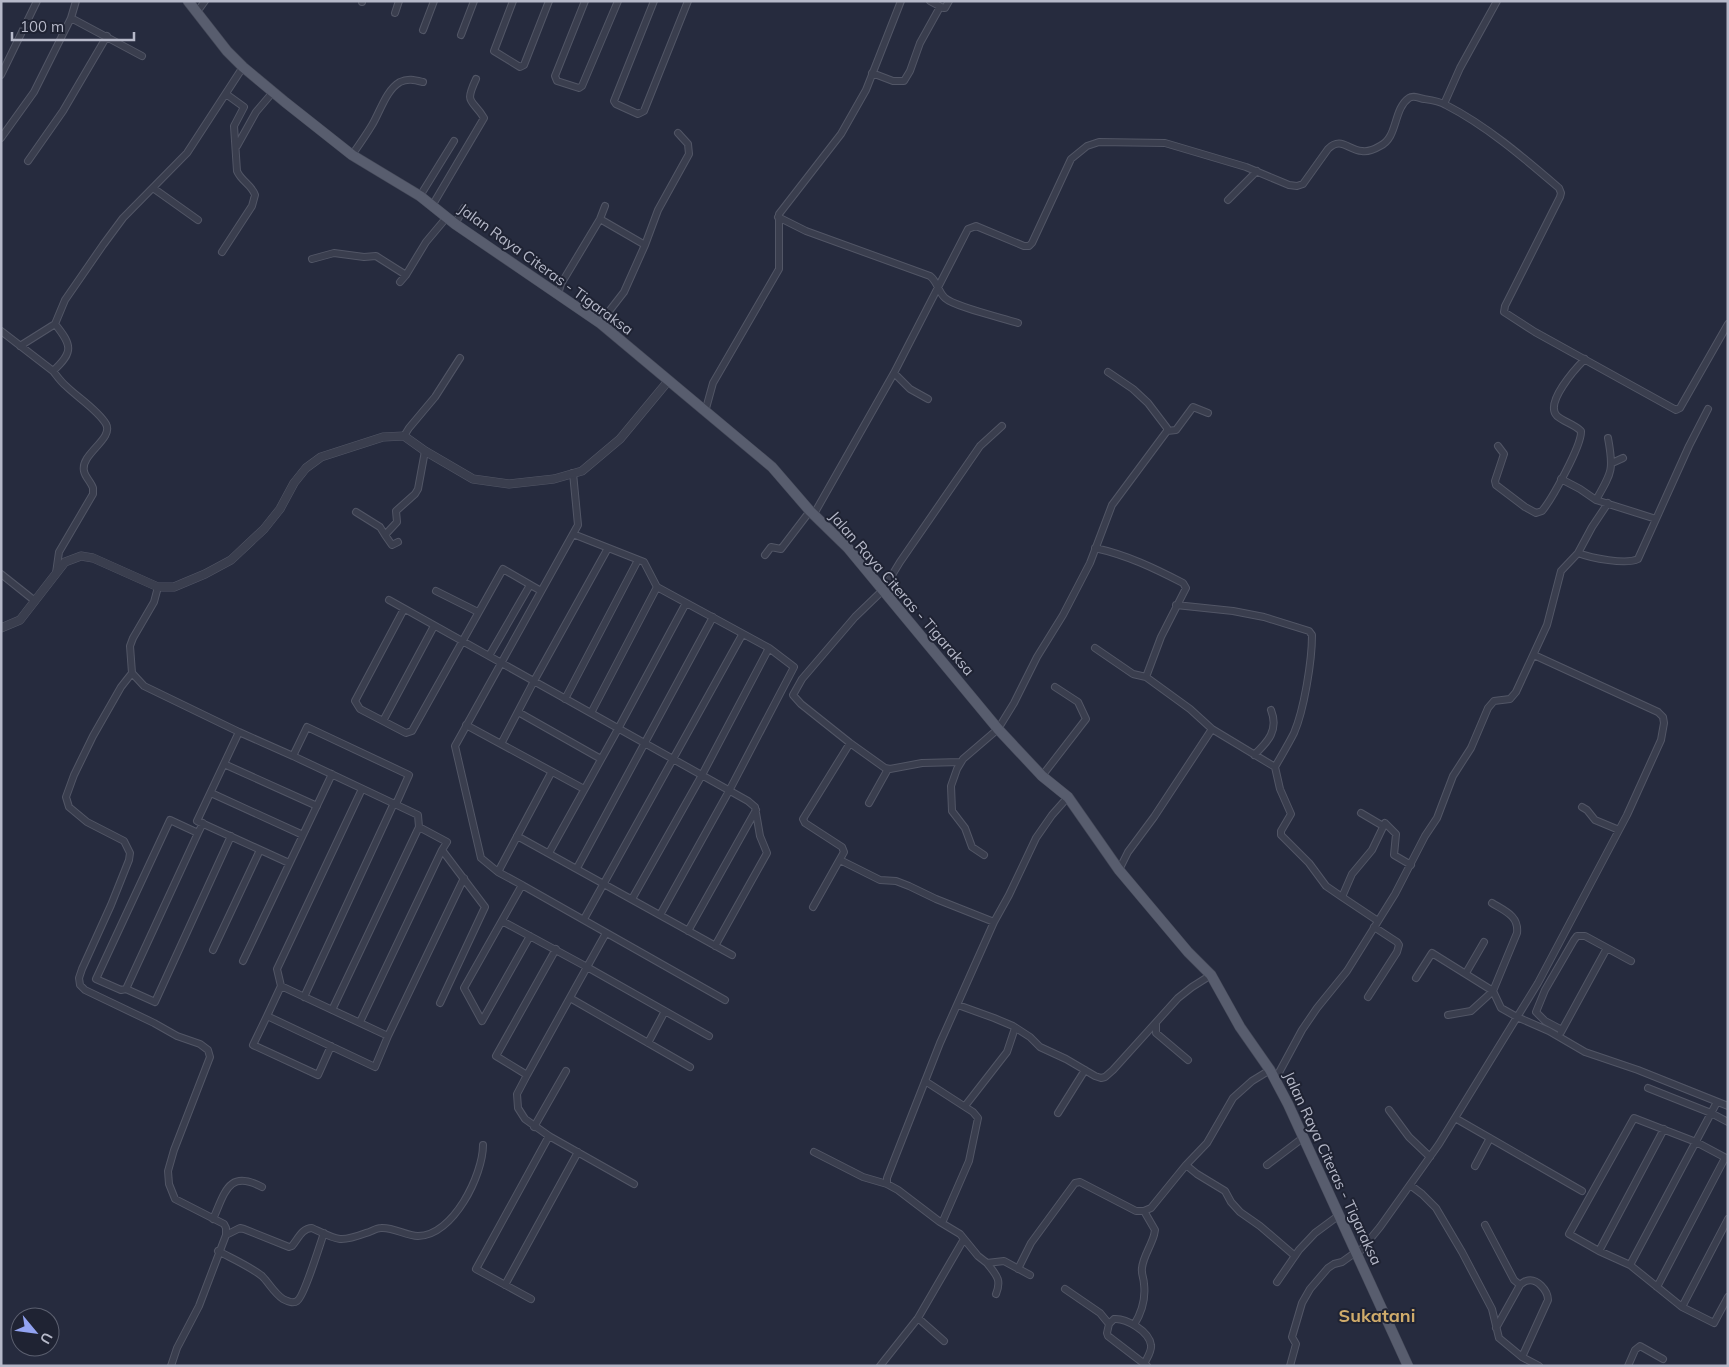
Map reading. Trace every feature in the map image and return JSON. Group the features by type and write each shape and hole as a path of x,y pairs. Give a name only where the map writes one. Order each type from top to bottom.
{"main road":[{"name":"Jalan Raya Citeras - Tigaraksa","path":"188,1 228,51 243,67 273,92 352,154 420,196 451,221 600,323 772,467 812,513 848,548 998,729 1042,776 1068,797 1119,870 1188,952 1211,975 1240,1027 1270,1070 1304,1137 1338,1216 1408,1366"}],"street":[{"path":"1,75 37,1"},
{"path":"1,138 34,92 71,18 76,1"},
{"path":"197,12 205,1"},
{"path":"395,13 399,1"},
{"path":"422,30 434,1"},
{"path":"461,35 474,1"},
{"path":"513,1 494,51 520,67 524,64 549,1"},
{"path":"585,1 555,76 557,81 579,88 582,86 618,1"},
{"path":"654,1 614,101 616,104 638,114 644,111 688,1"},
{"path":"705,412 713,383 779,269 779,214 841,134 866,90 901,1"},
{"path":"930,1 940,8 945,8 949,1"},
{"path":"1444,104 1460,68 1497,1"},
{"path":"872,73 893,81 904,81 910,71 920,43 940,8"},
{"path":"71,18 142,56"},
{"path":"28,161 63,111 107,36"},
{"path":"20,346 55,324 65,300 123,218 186,153 243,67"},
{"path":"352,154 373,123 391,90 402,81 412,79 423,82"},
{"path":"432,206 484,118 469,96 476,79"},
{"path":"237,146 256,112 273,92"},
{"path":"222,252 255,200 254,191 239,175 237,146 234,136 234,126 244,107 226,94"},
{"path":"765,555 772,547 781,549 812,513 894,372 938,285 971,226 976,226 1028,246 1031,244 1070,159 1087,146 1099,142 1165,143 1257,171 1289,185 1297,186 1303,184 1328,148 1333,144 1338,142 1361,151 1368,151 1383,145 1388,141 1403,106 1409,98 1415,97 1444,104 1477,124 1520,155 1560,190 1560,198 1505,306 1504,312 1535,332 1676,410 1680,408 1728,324"},
{"path":"600,323 624,292 658,210 689,154 688,144 678,133"},
{"path":"420,196 454,141"},
{"path":"1228,200 1257,171"},
{"path":"153,188 198,220"},
{"path":"558,294 561,284 600,219 605,206"},
{"path":"400,282 426,242 464,208"},
{"path":"778,217 806,231 930,276 938,285 940,293 950,302 1018,323"},
{"path":"600,219 645,245"},
{"path":"312,259 334,253 364,257 376,256 406,275"},
{"path":"53,371 63,362 68,351 66,337 55,324"},
{"path":"1,331 53,371 66,386 84,400 106,423 108,429 106,435 84,466 84,472 92,483 92,494 59,552 55,576"},
{"path":"404,436 435,397 460,358"},
{"path":"1498,446 1503,452 1504,458 1495,481 1496,485 1525,507 1536,513 1542,511 1570,463 1582,436 1581,430 1576,426 1557,416 1554,411 1554,403 1559,390 1585,359"},
{"path":"894,372 910,389 928,399"},
{"path":"1108,372 1133,388 1167,428 1167,431"},
{"path":"1,628 20,620 66,562 81,556 93,558 158,587 174,587 231,560 264,529 280,509 294,483 306,468 321,457 383,437 404,436 425,451 473,479 509,484 554,479 582,471 620,439 669,380"},
{"path":"984,855 972,848 965,828 952,811 951,786 961,762 975,747 998,729 1014,703 1037,657 1063,615 1090,563 1112,505 1167,431 1176,430 1193,407 1208,412"},
{"path":"1578,553 1588,557 1635,561 1639,558 1708,410"},
{"path":"961,762 922,763 888,769 850,743 793,697 793,692 855,617 883,590 900,562 980,446 1002,426"},
{"path":"1596,500 1610,476 1612,463 1608,438"},
{"path":"385,535 397,522 396,510 415,494 418,489 425,451"},
{"path":"1612,463 1623,458"},
{"path":"573,473 578,525 500,662 455,746 481,858 498,872 725,1000"},
{"path":"1561,479 1596,500 1656,518"},
{"path":"1275,1080 1302,1030 1317,1008 1347,972 1411,865 1425,836 1437,818 1453,776 1471,748 1488,708 1494,701 1510,699 1513,696 1534,656 1549,619 1561,571 1578,553 1608,503"},
{"path":"356,512 380,526 392,545 398,542"},
{"path":"573,534 644,562 657,587 769,648 794,667 730,791 660,915"},
{"path":"501,744 608,548"},
{"path":"1095,548 1117,553 1146,564 1183,583 1186,588 1161,636 1146,677"},
{"path":"565,699 638,560"},
{"path":"404,609 355,701 360,709 404,733 408,733 412,731 503,569 541,591"},
{"path":"1,574 35,601"},
{"path":"489,656 530,585"},
{"path":"158,587 154,602 130,646 132,673 144,686 418,815 419,826 332,1010"},
{"path":"591,713 657,587"},
{"path":"436,591 478,612"},
{"path":"389,600 748,801 755,807 760,836 767,853 716,946"},
{"path":"549,853 686,603"},
{"path":"1176,605 1233,611 1264,617 1309,631 1312,635 1311,654 1301,713 1294,733 1275,767 1280,788 1291,814 1281,831 1281,835 1309,863 1326,886 1400,945 1368,997"},
{"path":"577,868 713,617"},
{"path":"383,721 434,626"},
{"path":"584,919 742,635"},
{"path":"632,899 702,775 769,648"},
{"path":"1095,648 1133,674 1146,677 1190,709 1212,729 1275,767"},
{"path":"1290,1366 1296,1344 1292,1337 1302,1303 1310,1289 1323,1272 1356,1253 1370,1240 1410,1186 1455,1118 1538,983 1619,830 1661,740 1664,723 1663,717 1658,712 1633,699 1534,656"},
{"path":"132,673 121,687 93,736 74,775 66,797 69,807 87,822 124,842 130,853 111,905 82,969 79,978 80,985 85,990 177,1036 200,1044 208,1050 210,1057 174,1150 168,1171 168,1184 175,1198 224,1224 226,1235 218,1251 199,1306 177,1348 171,1366"},
{"path":"1042,776 1086,719 1078,702 1054,687"},
{"path":"1254,755 1268,742 1274,718 1271,710"},
{"path":"518,712 601,759"},
{"path":"466,725 584,789"},
{"path":"293,756 307,727 409,775 304,997"},
{"path":"1119,870 1128,852 1154,818 1212,729"},
{"path":"239,732 197,821 290,863"},
{"path":"813,907 844,852 842,847 805,823 803,819 850,743"},
{"path":"224,764 317,806"},
{"path":"869,803 888,769"},
{"path":"498,872 552,773"},
{"path":"243,962 332,774"},
{"path":"331,1046 318,1075 253,1045 281,986 277,969 362,789"},
{"path":"211,793 303,834"},
{"path":"887,1184 887,1178 925,1081 994,922 1036,838 1052,815 1068,797"},
{"path":"1582,807 1587,810 1594,820 1619,830"},
{"path":"688,930 756,810"},
{"path":"1361,813 1383,826"},
{"path":"198,833 170,820 96,979 121,990 126,989 155,1002 231,836"},
{"path":"126,989 203,823"},
{"path":"1342,897 1352,874 1372,850 1386,823 1396,834 1394,855 1411,865"},
{"path":"360,1022 447,842 419,826"},
{"path":"517,836 732,955"},
{"path":"213,950 260,850"},
{"path":"440,1003 485,907 442,850"},
{"path":"840,860 880,880 909,886 994,922"},
{"path":"267,1016 375,1067 464,878"},
{"path":"522,885 464,988 482,1021 530,936"},
{"path":"1448,1015 1471,1011 1493,991 1518,928 1513,916 1492,903"},
{"path":"502,920 709,1036"},
{"path":"606,932 527,1074 517,1094 518,1108 525,1119 534,1127 634,1184"},
{"path":"1631,961 1585,936 1577,936 1545,990 1537,1008 1537,1014 1585,1052 1638,1070 1728,1106"},
{"path":"1466,973 1484,942"},
{"path":"1560,1033 1607,948"},
{"path":"527,1074 496,1056 556,949"},
{"path":"1416,978 1432,953 1493,991 1500,1008 1517,1017 1560,1033"},
{"path":"958,1005 1015,1028 1030,1037 1040,1047 1101,1078 1105,1077 1178,998 1211,975"},
{"path":"281,986 388,1036"},
{"path":"570,998 690,1067"},
{"path":"648,1043 665,1011"},
{"path":"1156,1024 1156,1033 1188,1060"},
{"path":"964,1106 1007,1052 1015,1028"},
{"path":"1058,1112 1085,1070"},
{"path":"1018,1269 1031,1243 1075,1182 1080,1182 1136,1211 1144,1211 1151,1208 1186,1165 1207,1144 1233,1098 1252,1080 1270,1070"},
{"path":"534,1127 566,1071"},
{"path":"925,1081 976,1115 978,1124 969,1161 942,1223"},
{"path":"1648,1088 1711,1113 1728,1122"},
{"path":"1630,1265 1717,1102"},
{"path":"1389,1110 1410,1137 1430,1157"},
{"path":"1455,1118 1582,1191"},
{"path":"1657,1287 1726,1159 1696,1142 1634,1118 1569,1234 1599,1251 1630,1265 1657,1287 1682,1307 1714,1323 1728,1297"},
{"path":"1599,1251 1664,1129"},
{"path":"530,1299 476,1269 549,1136"},
{"path":"1268,1165 1304,1137"},
{"path":"1475,1166 1490,1138"},
{"path":"226,1235 244,1228 289,1246 292,1246 305,1229 312,1228 336,1239 344,1239 380,1228 419,1236 443,1226 459,1209 475,1181 483,1153 483,1145"},
{"path":"505,1285 578,1152"},
{"path":"814,1152 863,1177 887,1184 898,1190 960,1234 978,1256 987,1263 999,1280 1000,1285 996,1294"},
{"path":"1186,1165 1225,1191 1231,1202 1240,1212 1260,1226 1295,1256"},
{"path":"213,1218 227,1189 233,1182 244,1181 262,1187"},
{"path":"1410,1186 1422,1194 1436,1208 1492,1308 1499,1338 1522,1357 1539,1366"},
{"path":"1134,1325 1142,1312 1145,1299 1141,1270 1142,1264 1154,1235 1154,1230 1144,1211"},
{"path":"1277,1282 1295,1256 1315,1233 1338,1216"},
{"path":"1682,1307 1728,1219"},
{"path":"1485,1226 1514,1280 1520,1285"},
{"path":"218,1251 254,1270 263,1277 281,1298 296,1302 300,1298 324,1233"},
{"path":"880,1366 918,1318 964,1239"},
{"path":"987,1263 1004,1261 1030,1275"},
{"path":"1496,1328 1520,1285 1526,1281 1536,1282 1542,1286 1548,1296 1548,1300 1522,1357"},
{"path":"1065,1289 1100,1312 1109,1324"},
{"path":"918,1318 944,1341"},
{"path":"1120,1318 1134,1325 1147,1336 1151,1344 1146,1365 1108,1336 1107,1333 1109,1324 1114,1319 1120,1318"},
{"path":"1628,1366 1635,1350 1640,1346 1663,1359"}],"district":[{"name":"Sukatani","path":"1377,1315"}]}
